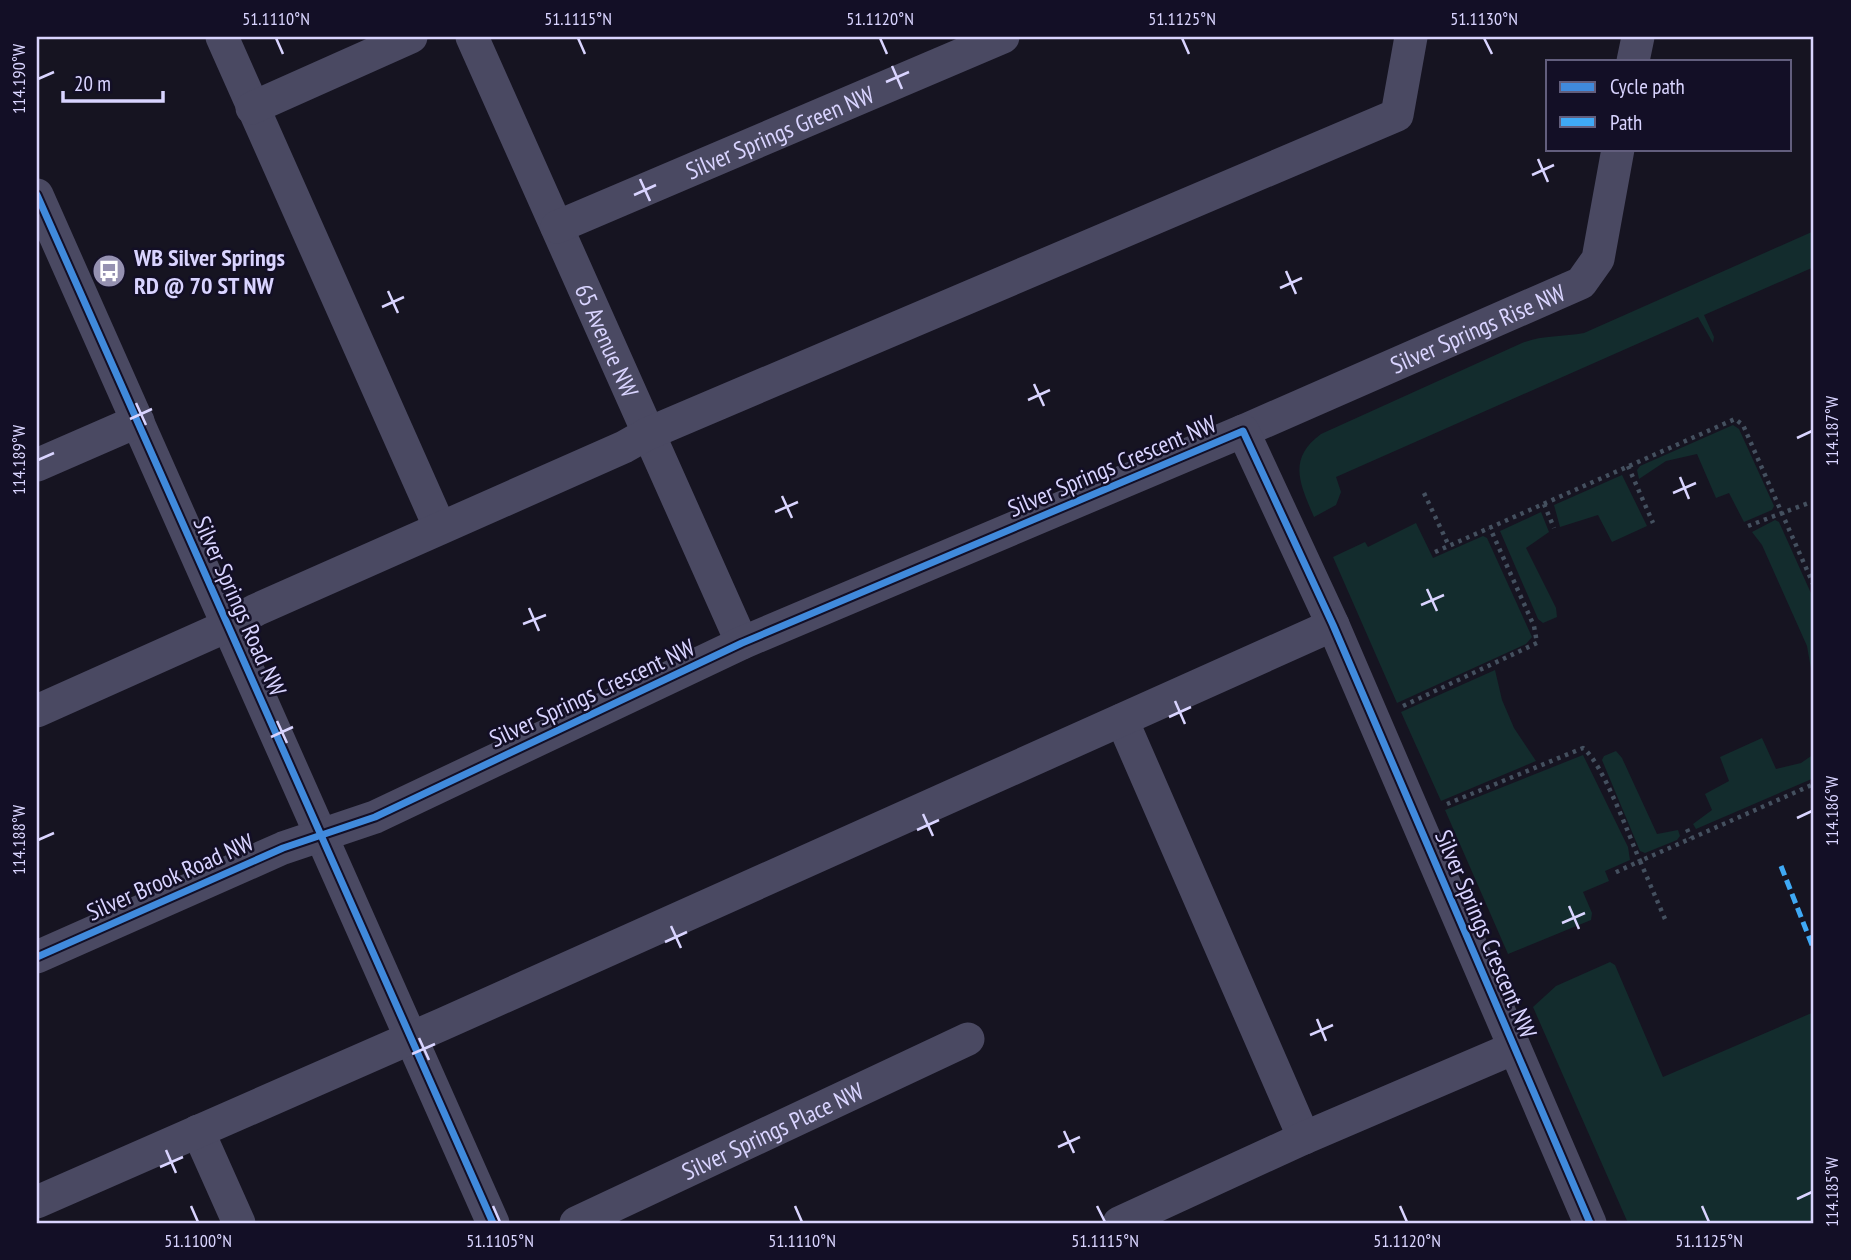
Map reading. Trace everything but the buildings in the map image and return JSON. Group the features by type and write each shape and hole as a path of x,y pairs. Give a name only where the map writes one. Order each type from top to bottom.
{"street":[{"path":"222,37 440,528"},
{"path":"252,108 411,37"},
{"name":"65 Avenue NW","path":"472,37 742,643"},
{"name":"Silver Springs Green NW","path":"557,227 1003,37"},
{"path":"37,711 648,434 1398,115 1411,37"},
{"path":"1633,60 1638,37"},
{"name":"Silver Springs Rise NW","path":"1243,431 1581,283 1598,259 1618,150"},
{"name":"Silver Springs Road NW","path":"39,208 138,421 493,1223"},
{"path":"37,465 138,421"},
{"name":"Silver Springs Crescent NW","path":"320,836 374,817 742,643 1243,431 1333,625 1590,1223"},
{"path":"37,1202 411,1038 1333,625"},
{"path":"1122,720 1304,1138"},
{"name":"Silver Brook Road NW","path":"37,957 283,848 320,836"},
{"name":"Silver Springs Place NW","path":"576,1223 968,1039"},
{"path":"1119,1223 1304,1138 1514,1048"},
{"path":"198,1131 239,1223"}],"path":[{"path":"1435,552 1735,419 1743,425 1814,586"},
{"path":"1628,466 1653,523"},
{"path":"1424,492 1449,546"},
{"path":"1748,526 1814,501"},
{"path":"1544,504 1554,528"},
{"path":"1396,709 1537,643 1534,625 1490,528"},
{"path":"1439,807 1583,748 1590,753 1599,771 1665,919"},
{"path":"1612,874 1814,784"},
{"path":"1687,829 1691,838"}],"green space":[{"path":"1814,231 1814,267 1704,315 1714,337 1713,343 1698,317 1336,477 1341,492 1336,505 1314,517 1301,483 1300,463 1310,443 1321,434 1522,343 1545,337 1584,333"},
{"path":"1733,425 1739,429 1774,506 1772,510 1744,522 1729,493 1716,498 1697,454 1666,461 1639,479 1637,470 1640,466"},
{"path":"1622,475 1647,526 1612,542 1598,515 1560,527 1554,505"},
{"path":"1541,512 1549,532 1526,548 1556,608 1557,617 1543,623 1538,619 1500,531"},
{"path":"1775,520 1779,522 1814,600 1814,686 1807,646 1762,545 1752,532"},
{"path":"1416,523 1433,558 1483,536 1487,538 1532,637 1526,644 1397,703 1333,557 1365,542 1368,547"},
{"path":"1495,670 1502,700 1514,728 1536,761 1441,801 1401,712"},
{"path":"1762,738 1776,769 1801,763 1814,754 1814,778 1696,829 1693,824 1712,810 1705,794 1729,781 1720,757"},
{"path":"1616,751 1622,758 1657,834 1678,830 1680,836 1677,840 1645,853 1640,851 1602,760 1604,756"},
{"path":"1583,755 1628,847 1630,860 1605,871 1609,881 1583,892 1592,913 1591,920 1508,954 1445,810"},
{"path":"1610,962 1615,965 1663,1077 1814,1012 1814,1223 1628,1223 1533,1007 1556,986"}],"marked path":[{"path":"1781,866 1814,950"}],"cycle path":[{"path":"37,195 493,1223"},
{"path":"37,957 283,848 375,817 742,643 1243,431 1333,625 1590,1223"}],"place":[{"name":"WB Silver Springs RD @ 70 ST NW","path":"109,271"}]}
